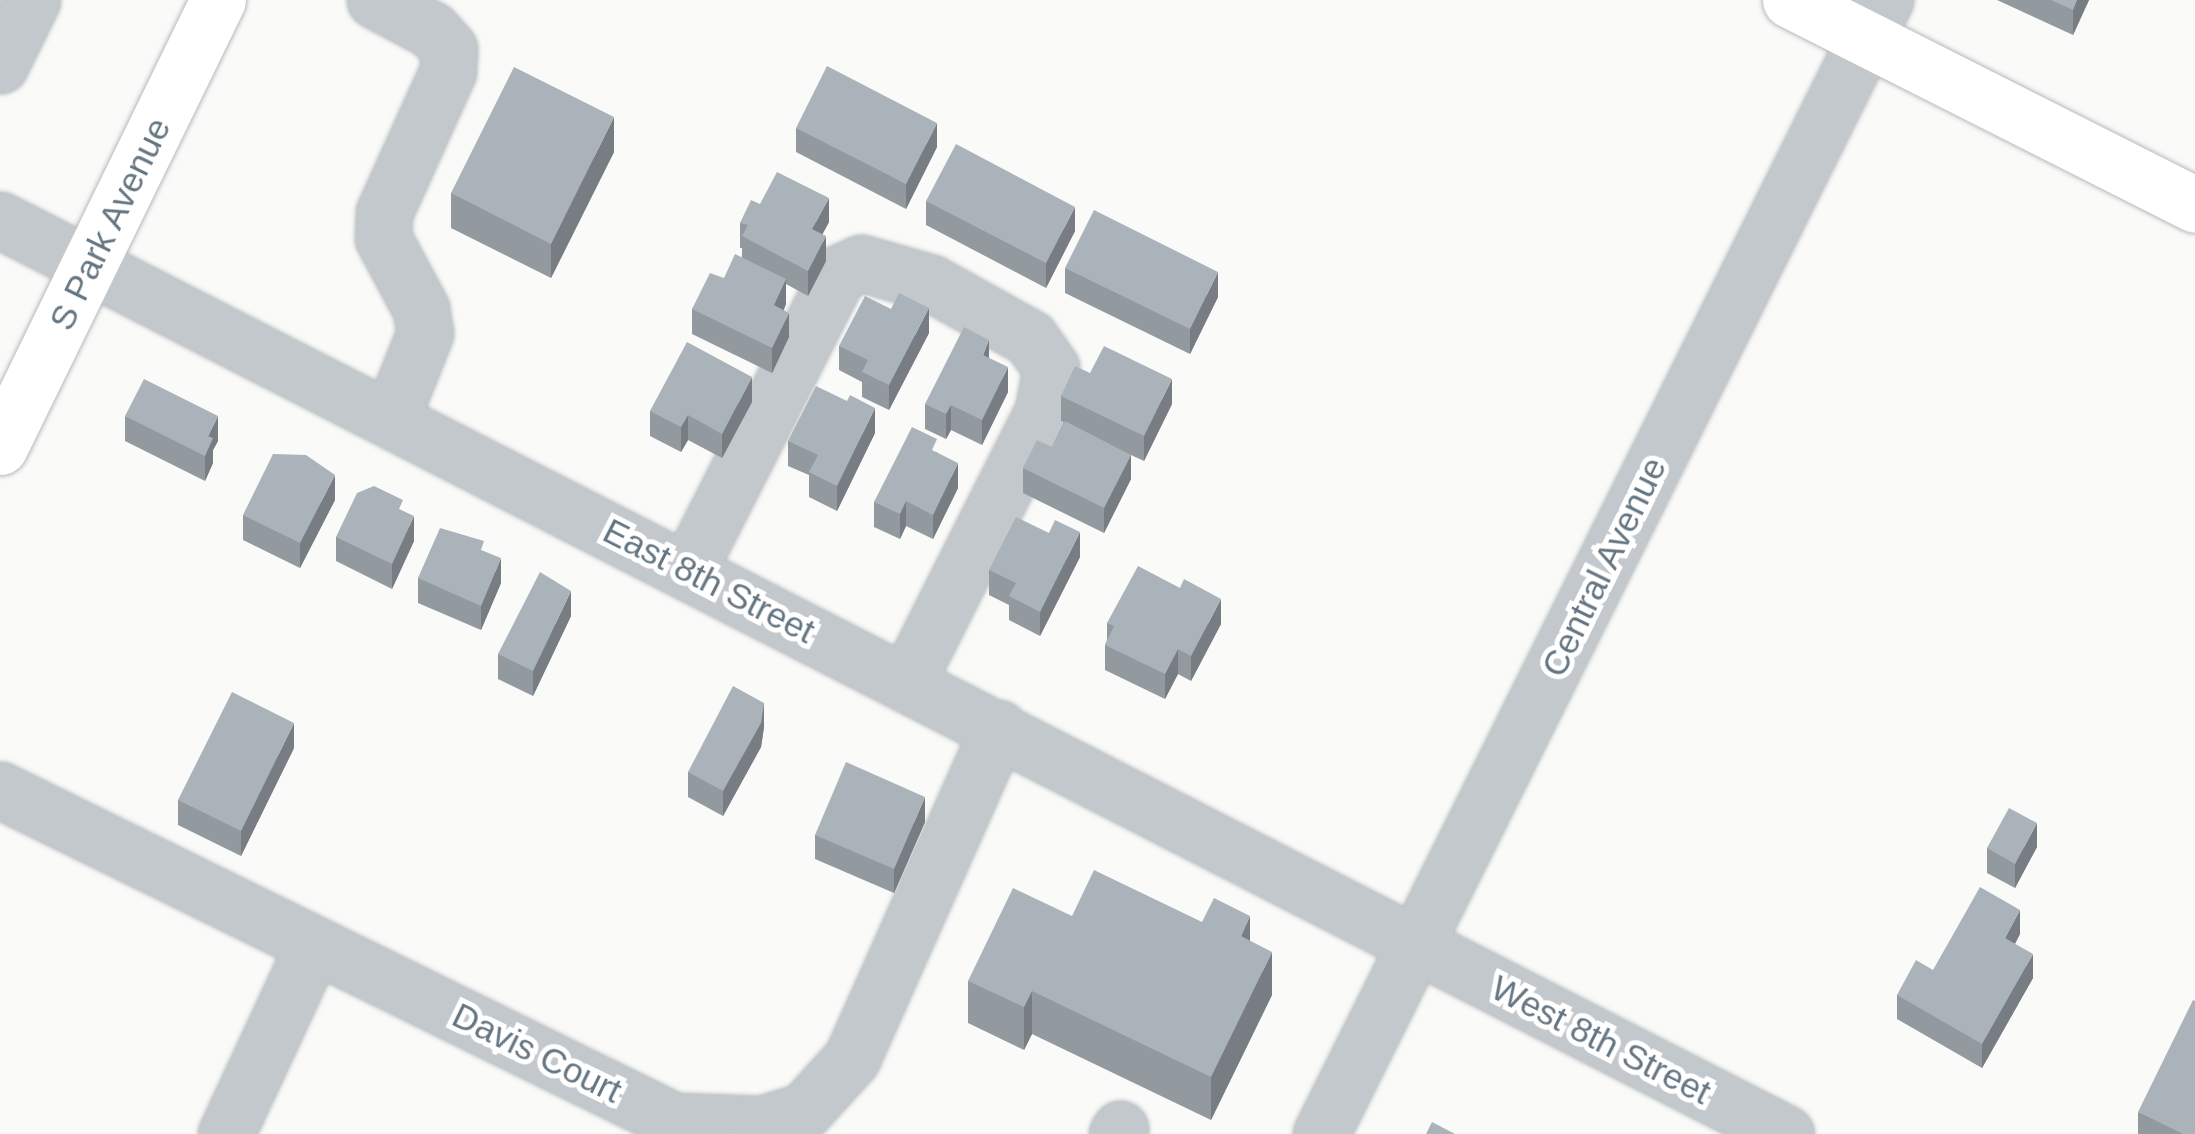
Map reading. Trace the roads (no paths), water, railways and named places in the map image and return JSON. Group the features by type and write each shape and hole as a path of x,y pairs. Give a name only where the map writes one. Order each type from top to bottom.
{"main road":[{"name":"S Park Avenue","path":"0,446 218,0"},
{"path":"1790,0 1875,20 2195,205"}],"street":[{"path":"0,65 32,0"},
{"path":"375,0 432,30 449,49 448,71 384,213 383,238 421,309 425,333 391,418"},
{"name":"Central Avenue","path":"1321,1134 1875,20"},
{"name":"East 8th Street","path":"0,220 999,728 1416,945"},
{"path":"688,570 840,273 861,263 932,283 1030,338 1050,368 1043,411 907,681"},
{"name":"Davis Court","path":"0,790 674,1120 762,1124 804,1110 852,1058 999,728"},
{"path":"226,1134 314,944"},
{"name":"West 8th Street","path":"1416,945 1786,1134"}]}
